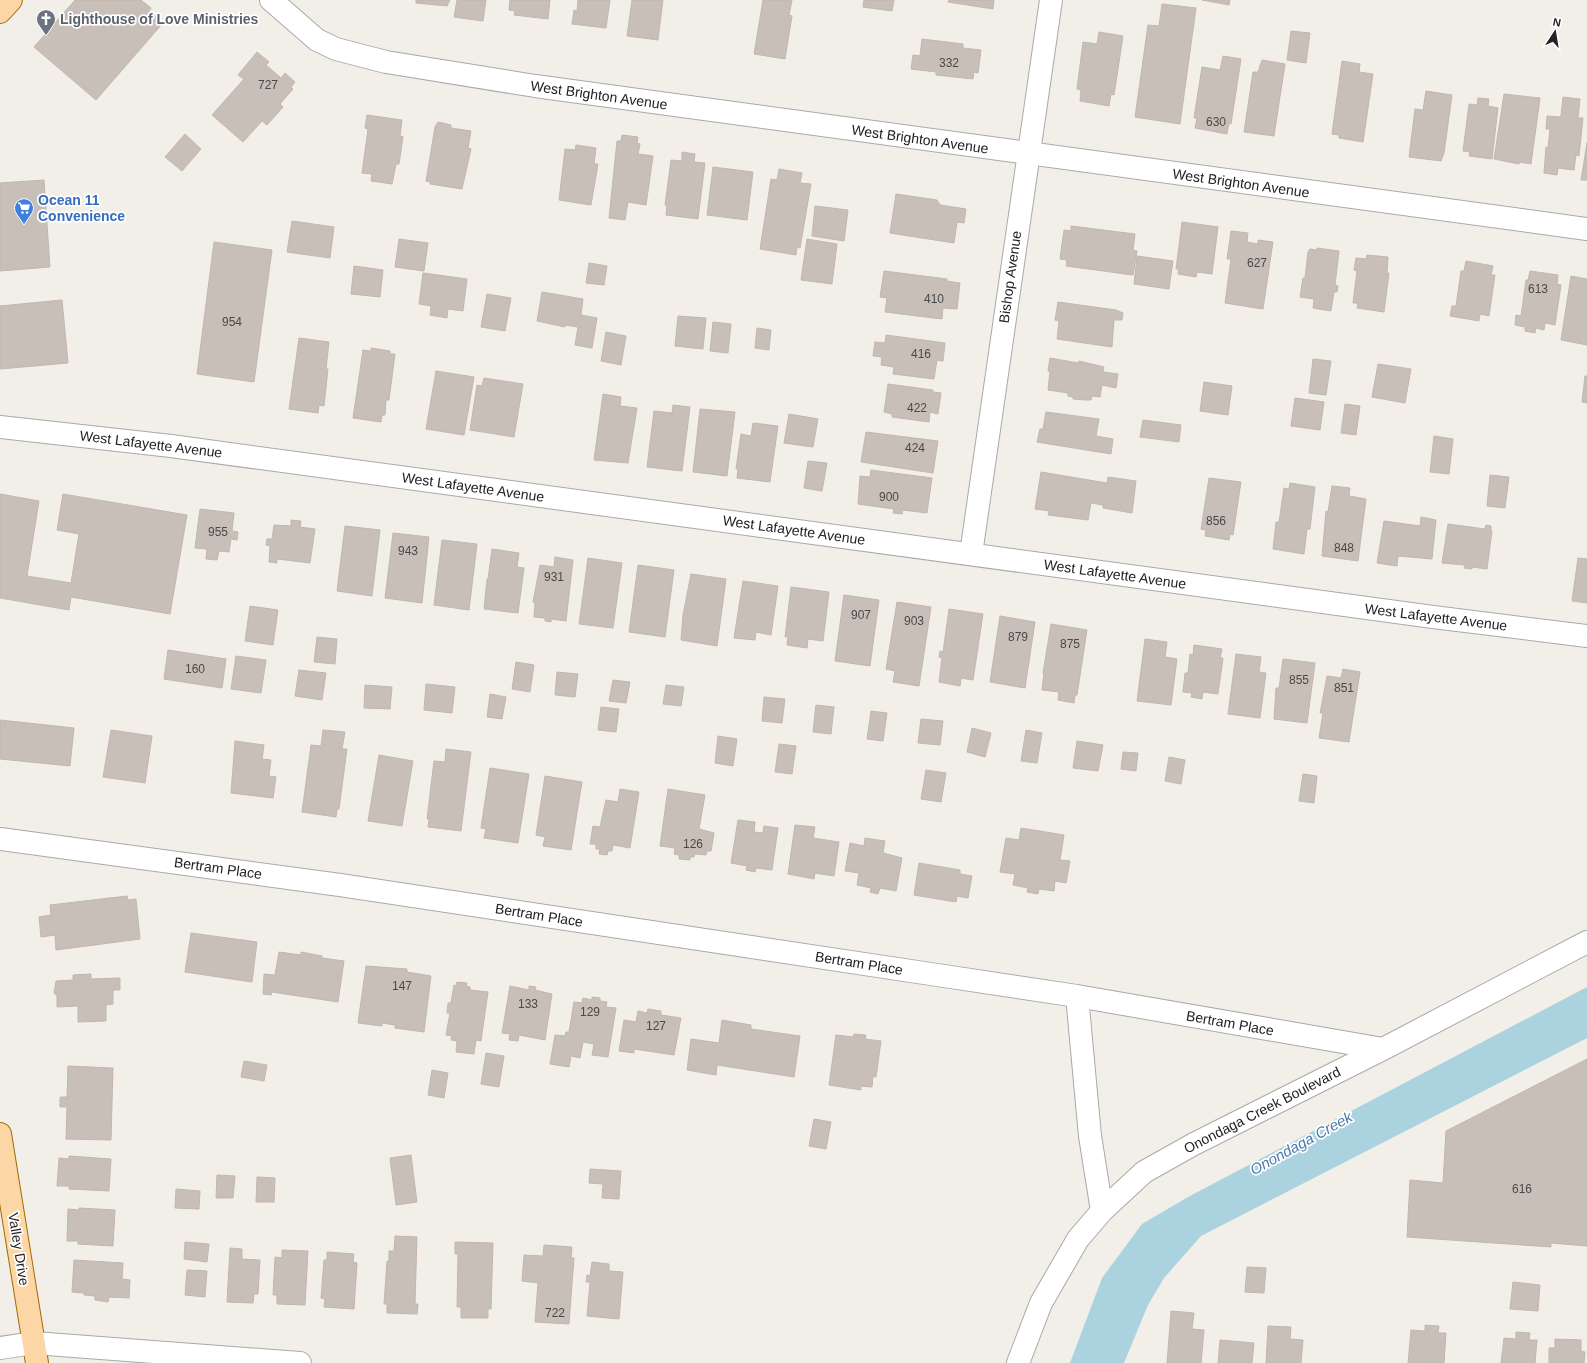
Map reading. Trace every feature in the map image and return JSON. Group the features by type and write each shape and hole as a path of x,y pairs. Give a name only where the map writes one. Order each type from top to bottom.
{"main road":[{"path":"0,12 11,0"},
{"name":"Valley Drive","path":"0,1134 36,1353"}],"street":[{"name":"West Brighton Avenue","path":"271,0 317,40 336,49 386,62 535,86 1587,229"},
{"name":"Bishop Avenue","path":"970,554 1051,0"},
{"name":"West Lafayette Avenue","path":"0,427 171,446 1432,617 1587,636"},
{"name":"Bertram Place","path":"0,839 340,884 1076,996 1383,1049"},
{"name":"Onondaga Creek Boulevard","path":"1018,1363 1041,1303 1078,1239 1102,1211 1144,1172 1194,1144 1383,1049 1587,942"},
{"path":"1076,996 1090,1136 1102,1211"},
{"path":"0,1348 36,1353 300,1363"}],"water":[{"name":"Onondaga Creek","path":"1587,987 1587,1038 1201,1236 1164,1278 1148,1305 1124,1363 1070,1363 1102,1278 1142,1224 1188,1197"}],"building":[{"path":"75,0 141,0 151,8 149,11 163,23 96,100 34,47"},
{"path":"416,0 450,0 447,6 416,3"},
{"path":"457,0 486,0 483,21 454,17"},
{"path":"510,0 550,0 548,19 514,15 515,11 509,10"},
{"path":"578,0 610,0 606,28 572,24 574,10 577,11"},
{"path":"632,0 663,0 658,40 627,36"},
{"path":"763,0 792,0 789,15 792,16 785,59 754,54"},
{"path":"864,0 894,0 892,11 863,7"},
{"path":"949,0 994,0 993,9 948,2"},
{"path":"1202,0 1230,0 1229,5"},
{"path":"1162,4 1196,8 1180,124 1135,117 1148,25 1159,26"},
{"path":"1291,31 1310,33 1306,63 1287,60"},
{"path":"1099,32 1123,36 1114,95 1111,94 1109,106 1080,101 1081,90 1077,89 1083,42 1097,44"},
{"path":"922,39 963,44 963,48 981,50 978,73 974,72 973,79 936,75 936,72 911,69 913,55 920,56"},
{"path":"257,52 269,62 266,65 281,78 285,73 295,82 291,87 293,89 280,104 283,107 267,125 262,121 243,142 212,115 244,79 238,75"},
{"path":"1223,56 1241,59 1231,124 1229,123 1227,134 1195,128 1197,118 1194,118 1202,67 1220,70"},
{"path":"1262,60 1285,64 1274,136 1244,132 1253,72 1258,72"},
{"path":"1342,61 1360,64 1359,72 1373,74 1363,142 1339,138 1339,135 1332,134"},
{"path":"1426,91 1452,95 1444,153 1441,161 1409,157 1415,109 1423,110"},
{"path":"1504,94 1540,98 1531,164 1519,162 1519,164 1494,159"},
{"path":"1563,97 1580,99 1578,118 1583,118 1579,156 1576,155 1574,170 1558,168 1557,175 1544,173 1546,147 1548,148 1550,129 1546,129 1547,116 1561,116"},
{"path":"1478,98 1489,99 1488,106 1498,108 1492,159 1469,156 1470,152 1463,151 1469,104 1477,105"},
{"path":"367,115 402,120 400,136 403,137 399,164 396,164 392,184 371,181 372,174 362,173 368,129 365,128"},
{"path":"438,122 451,125 451,128 471,131 468,148 471,149 462,189 430,184 430,182 426,181 435,127"},
{"path":"185,134 201,149 182,171 165,157"},
{"path":"622,135 638,137 637,143 640,144 638,154 653,156 646,205 628,202 625,220 609,218 617,141 621,141"},
{"path":"1587,143 1587,180 1581,180"},
{"path":"576,145 596,148 594,164 598,164 591,205 559,200 565,149 575,150"},
{"path":"682,152 695,154 694,162 705,163 698,219 666,215 667,206 665,205 671,160 682,161"},
{"path":"713,167 753,172 747,220 707,215"},
{"path":"779,169 802,173 800,183 811,184 800,248 797,247 796,255 760,249 771,179 777,180"},
{"name":"Ocean 11 Convenience","path":"44,180 50,267 0,271 0,183"},
{"path":"896,194 937,200 940,205 966,209 964,223 957,222 954,243 890,233"},
{"path":"815,206 848,210 844,241 812,236"},
{"path":"292,221 334,227 330,258 287,252"},
{"path":"1182,222 1218,227 1212,274 1197,272 1196,277 1178,274 1179,269 1176,269"},
{"path":"1071,226 1135,234 1133,250 1137,251 1133,275 1066,266 1067,260 1060,259 1064,230 1071,231"},
{"path":"1231,231 1248,233 1247,242 1258,244 1258,240 1273,242 1263,309 1225,303 1231,259 1227,259"},
{"path":"399,239 428,243 424,271 395,267"},
{"path":"807,239 837,244 832,284 801,280"},
{"path":"214,242 272,250 254,382 197,374"},
{"path":"1317,248 1339,251 1335,285 1338,286 1337,292 1334,292 1331,311 1313,308 1314,299 1300,297 1303,278 1305,278 1308,252 1310,249 1317,250"},
{"path":"1367,255 1388,257 1387,273 1389,273 1384,312 1357,308 1358,303 1353,303 1357,271 1354,270 1356,258 1366,259"},
{"path":"1137,256 1173,261 1169,289 1134,284"},
{"path":"1466,261 1493,266 1491,275 1495,275 1489,316 1480,314 1479,321 1450,316 1452,306 1456,306 1461,271 1464,271"},
{"path":"589,263 607,266 604,285 586,283"},
{"path":"354,266 383,270 380,297 351,294"},
{"path":"884,271 947,279 947,281 960,283 957,309 943,308 942,319 885,312 887,298 880,297"},
{"path":"1530,271 1558,275 1557,284 1561,285 1555,325 1545,323 1544,330 1536,328 1535,333 1525,331 1525,327 1515,325 1516,315 1521,316 1526,280 1528,280"},
{"path":"423,273 467,279 463,311 448,309 447,318 430,315 431,306 419,304"},
{"path":"1571,276 1587,279 1587,345 1561,340"},
{"path":"542,292 583,299 581,315 597,318 592,348 575,345 578,327 565,325 565,327 537,321"},
{"path":"487,294 511,298 505,331 481,327"},
{"path":"62,300 68,363 0,369 0,306"},
{"path":"1058,302 1116,310 1123,313 1122,320 1114,320 1112,347 1057,339 1059,321 1055,320"},
{"path":"678,316 706,318 703,349 675,346"},
{"path":"713,322 731,324 728,353 710,351"},
{"path":"757,328 771,330 769,350 755,348"},
{"path":"606,332 626,336 621,365 601,361"},
{"path":"886,335 945,343 943,361 937,360 934,379 893,374 894,367 881,365 882,357 873,356 875,342 885,343"},
{"path":"299,338 329,342 324,406 319,405 318,413 289,409"},
{"path":"371,348 390,351 390,354 395,354 389,400 386,400 385,415 382,415 381,422 353,418 363,350 371,351"},
{"path":"1050,358 1078,363 1079,361 1104,367 1103,372 1118,374 1116,388 1102,385 1100,397 1092,396 1091,400 1073,399 1073,397 1068,396 1068,393 1048,390"},
{"path":"1313,359 1331,361 1326,395 1309,393"},
{"path":"1378,364 1411,369 1405,403 1372,397"},
{"path":"436,371 474,377 464,435 426,429"},
{"path":"1585,376 1587,376 1587,403 1582,402"},
{"path":"484,378 523,384 514,437 470,430 477,385 482,386"},
{"path":"1204,382 1232,386 1228,415 1200,411"},
{"path":"888,384 933,390 933,392 941,393 938,414 930,412 929,422 892,417 892,414 884,412"},
{"path":"603,394 621,397 620,406 637,408 628,463 594,460"},
{"path":"1295,398 1324,402 1320,430 1291,426"},
{"path":"1345,404 1360,406 1356,435 1341,433"},
{"path":"673,405 690,407 682,471 647,467 654,411 672,413"},
{"path":"700,409 735,412 727,476 693,472"},
{"path":"1046,412 1099,419 1096,436 1113,439 1111,454 1037,442 1040,429 1043,429"},
{"path":"789,414 818,419 813,447 784,443"},
{"path":"1143,420 1181,425 1179,442 1140,437"},
{"path":"753,423 778,426 770,482 737,478 738,469 736,469 741,434 751,436"},
{"path":"866,432 938,441 933,473 861,462"},
{"path":"1434,436 1453,439 1449,474 1430,472"},
{"path":"808,461 827,463 822,491 804,488"},
{"path":"871,470 932,478 927,513 903,510 902,514 893,513 894,509 858,504 860,476 870,477"},
{"path":"1041,472 1107,483 1108,477 1136,481 1132,513 1103,508 1103,505 1091,503 1088,520 1048,515 1049,511 1035,509"},
{"path":"1490,475 1509,477 1505,508 1487,506"},
{"path":"1209,478 1241,482 1233,535 1230,534 1229,540 1205,536 1206,530 1201,529"},
{"path":"1290,483 1315,487 1310,529 1307,529 1304,554 1273,549 1276,522 1279,522 1284,488 1289,489"},
{"path":"1332,486 1350,488 1349,496 1366,499 1358,561 1322,556 1326,511 1328,512"},
{"path":"0,494 39,501 27,576 71,583 79,534 57,530 63,494 187,515 170,614 71,597 69,610 0,598"},
{"path":"200,509 234,513 232,531 238,532 237,540 231,539 229,552 219,551 217,560 206,559 207,549 195,548"},
{"path":"1421,517 1436,520 1432,559 1398,556 1397,566 1377,563 1384,521 1420,526"},
{"path":"291,520 301,521 300,527 315,529 310,563 277,559 277,563 269,562 270,546 266,545 267,539 272,539 274,525 291,526"},
{"path":"1448,524 1485,529 1486,525 1491,526 1492,531 1487,569 1472,567 1472,569 1464,568 1465,565 1442,563"},
{"path":"345,526 380,530 372,596 337,591"},
{"path":"393,533 429,537 422,603 385,598"},
{"path":"442,540 477,544 469,610 434,605"},
{"path":"492,549 519,553 517,567 524,568 518,613 484,609"},
{"path":"555,557 573,560 566,621 551,619 551,622 545,621 545,618 534,617 535,603 533,602 540,565 554,567"},
{"path":"588,558 622,563 613,628 579,624"},
{"path":"1578,558 1587,559 1587,603 1572,601"},
{"path":"638,565 674,570 665,637 629,632"},
{"path":"691,574 726,579 717,646 681,640 683,615"},
{"path":"743,581 778,586 771,635 756,632 755,640 734,638"},
{"path":"791,587 829,592 823,641 808,639 807,648 787,645 788,637 785,637"},
{"path":"844,595 879,600 870,666 835,661"},
{"path":"897,602 931,607 919,686 893,682 895,671 886,669"},
{"path":"250,606 278,610 273,645 245,641"},
{"path":"949,609 983,614 973,680 961,678 960,686 939,682 942,658 939,657 940,651 943,652"},
{"path":"1000,616 1035,622 1025,688 990,682"},
{"path":"1051,624 1087,630 1077,695 1075,695 1074,703 1058,700 1059,692 1042,690 1043,673"},
{"path":"317,637 337,639 335,664 314,662"},
{"path":"1145,639 1167,642 1165,657 1177,659 1171,705 1137,701"},
{"path":"1194,645 1222,649 1220,658 1223,658 1218,694 1203,692 1202,699 1191,697 1192,693 1183,692 1185,673 1188,673 1190,654 1193,655"},
{"path":"168,650 226,659 222,688 164,679"},
{"path":"1236,654 1261,657 1259,672 1266,673 1260,718 1228,714"},
{"path":"236,656 266,660 261,693 231,689"},
{"path":"1283,659 1315,663 1307,723 1274,719 1276,688 1279,688"},
{"path":"516,662 534,665 530,692 512,689"},
{"path":"1343,669 1360,672 1349,742 1319,738 1323,713 1320,713 1327,676 1341,678"},
{"path":"299,670 326,673 322,700 295,696"},
{"path":"557,672 578,674 575,697 555,695"},
{"path":"613,680 630,682 626,703 609,701"},
{"path":"426,684 455,687 452,713 424,710"},
{"path":"365,685 392,687 390,709 364,708"},
{"path":"666,685 684,687 681,706 663,704"},
{"path":"490,694 506,697 502,719 487,717"},
{"path":"764,697 785,699 782,723 762,721"},
{"path":"816,705 834,707 831,734 813,732"},
{"path":"601,707 619,709 616,732 598,730"},
{"path":"871,711 887,713 883,741 867,739"},
{"path":"921,719 943,721 940,745 918,743"},
{"path":"0,720 74,728 70,766 0,759"},
{"path":"972,728 991,733 985,757 967,752"},
{"path":"111,730 152,736 145,783 103,777"},
{"path":"323,730 345,732 342,749 347,749 339,809 337,809 336,817 302,812 311,745 321,746"},
{"path":"1026,730 1042,733 1037,763 1021,761"},
{"path":"718,736 737,739 733,766 715,763"},
{"path":"235,741 264,745 262,759 271,760 269,776 276,777 273,798 231,793"},
{"path":"1077,741 1103,745 1098,771 1073,768"},
{"path":"779,744 796,746 792,774 775,772"},
{"path":"446,749 471,752 461,831 428,827 429,818 427,819 434,761 445,762"},
{"path":"1123,752 1138,753 1136,771 1121,769"},
{"path":"379,755 413,761 402,826 368,821"},
{"path":"1169,757 1185,760 1181,784 1165,781"},
{"path":"490,768 529,774 518,843 484,838 486,829 481,828"},
{"path":"926,770 946,773 941,802 921,799"},
{"path":"1303,774 1317,776 1314,803 1299,801"},
{"path":"545,776 582,782 571,850 543,846 545,837 536,835"},
{"path":"620,789 639,792 630,848 613,845 612,851 608,851 607,855 599,854 600,849 596,849 596,844 590,844 593,826 600,827 606,800 618,802"},
{"path":"668,789 705,795 699,829 714,833 711,851 707,851 706,855 695,854 694,857 690,857 690,860 679,859 679,855 674,854 675,848 660,846"},
{"path":"738,820 755,822 754,832 763,833 764,826 778,828 772,870 756,868 755,872 746,870 747,866 731,863"},
{"path":"795,825 815,827 813,838 839,842 834,876 815,873 814,879 788,874"},
{"path":"1021,828 1064,835 1060,860 1070,861 1066,883 1055,881 1054,891 1039,889 1038,894 1027,892 1028,888 1013,885 1015,874 1000,872 1006,838 1019,840"},
{"path":"865,838 885,841 883,853 902,858 896,891 880,888 878,894 870,892 871,888 857,885 859,873 845,871 850,843 864,846"},
{"path":"919,863 960,870 960,874 972,876 968,898 957,896 956,902 914,895"},
{"path":"127,896 128,900 136,899 140,939 56,950 55,935 41,937 39,917 51,915 50,905"},
{"path":"191,933 257,942 252,982 185,972"},
{"path":"279,952 301,955 301,952 322,956 322,958 344,961 338,1002 272,992 271,995 263,994 264,974 275,975"},
{"path":"366,966 407,969 407,972 431,976 424,1032 395,1028 395,1025 382,1023 382,1026 358,1023"},
{"path":"91,974 91,979 120,978 120,990 113,990 113,1004 106,1005 106,1021 78,1022 78,1006 57,1007 57,996 54,993 56,981 73,980 73,975"},
{"path":"457,982 467,983 466,986 470,987 470,990 488,992 481,1041 476,1040 474,1054 456,1052 457,1041 451,1040 452,1036 446,1035 450,1013 447,1013 448,1003 451,1003 454,985 456,986"},
{"path":"510,986 529,990 529,986 536,987 535,990 552,994 545,1040 519,1035 518,1041 509,1040 510,1034 502,1033"},
{"path":"592,997 600,998 600,1001 607,1002 606,1007 616,1008 608,1057 592,1055 594,1044 583,1042 580,1058 571,1056 569,1067 550,1064 555,1035 565,1036 566,1032 569,1032 574,1002 582,1003 583,998 592,1000"},
{"path":"648,1009 661,1011 661,1015 681,1018 674,1055 634,1049 634,1053 619,1051 624,1020 636,1022 638,1011 647,1013"},
{"path":"722,1020 751,1025 751,1029 800,1036 794,1077 717,1065 716,1075 687,1070 691,1039 719,1043"},
{"path":"854,1034 866,1035 865,1039 881,1041 876,1077 873,1076 872,1087 861,1086 861,1090 829,1085 836,1035 853,1037"},
{"path":"486,1053 504,1056 499,1087 481,1084"},
{"path":"1587,1059 1587,1246 1551,1243 1551,1247 1407,1237 1410,1180 1443,1183 1446,1131"},
{"path":"244,1061 267,1065 264,1081 241,1077"},
{"path":"68,1066 113,1068 111,1140 66,1139 67,1107 60,1107 60,1097 67,1097"},
{"path":"432,1070 448,1073 444,1098 428,1095"},
{"path":"814,1119 831,1122 826,1149 809,1146"},
{"path":"411,1155 417,1202 396,1205 390,1158"},
{"path":"69,1156 111,1159 109,1191 69,1189 69,1186 57,1186 59,1158 69,1159"},
{"path":"590,1169 621,1171 619,1199 602,1198 603,1184 589,1183"},
{"path":"217,1175 235,1176 233,1198 216,1198"},
{"path":"257,1177 275,1178 274,1202 256,1202"},
{"path":"176,1189 200,1191 199,1209 175,1208"},
{"path":"79,1208 115,1210 113,1246 78,1244 78,1241 67,1241 68,1209 79,1210"},
{"path":"395,1236 417,1237 415,1304 418,1304 417,1314 387,1313 387,1304 384,1304 387,1261 389,1261 389,1251 394,1251"},
{"path":"185,1242 209,1244 207,1262 184,1259"},
{"path":"455,1242 493,1243 491,1309 488,1309 488,1318 461,1318 461,1307 457,1307 458,1254 455,1254"},
{"path":"544,1245 572,1247 571,1258 574,1258 569,1324 535,1322 538,1283 522,1281 524,1255 543,1256"},
{"path":"230,1248 242,1249 242,1259 260,1260 258,1294 254,1294 253,1303 227,1302"},
{"path":"282,1250 308,1251 305,1305 277,1304 277,1295 273,1295 275,1257 282,1258"},
{"path":"327,1252 354,1254 353,1262 357,1263 354,1309 324,1307 325,1299 321,1298 324,1260 327,1260"},
{"path":"74,1260 123,1263 122,1279 130,1280 129,1298 109,1297 108,1302 95,1300 95,1296 72,1292"},
{"path":"592,1262 609,1264 609,1271 623,1272 619,1319 587,1316 590,1282 586,1282 587,1275 590,1276"},
{"path":"1247,1267 1266,1268 1264,1293 1245,1292"},
{"path":"187,1270 207,1271 205,1297 185,1295"},
{"path":"1513,1282 1540,1285 1538,1311 1510,1309"},
{"path":"1171,1311 1194,1313 1192,1329 1204,1330 1201,1363 1167,1363"},
{"path":"1425,1325 1439,1326 1438,1333 1446,1333 1444,1363 1408,1363 1411,1330 1425,1331"},
{"path":"1268,1326 1291,1327 1290,1339 1303,1340 1301,1363 1266,1363"},
{"path":"1516,1332 1530,1333 1529,1340 1537,1340 1535,1363 1501,1363 1504,1338 1516,1339"},
{"path":"1555,1339 1581,1340 1581,1351 1585,1352 1584,1363 1549,1363 1549,1348 1555,1348"},
{"path":"1220,1340 1254,1343 1252,1363 1218,1363"}],"place":[{"name":"Lighthouse of Love Ministries","path":"46,36"},
{"name":"Ocean 11 Convenience","path":"24,225"}]}
